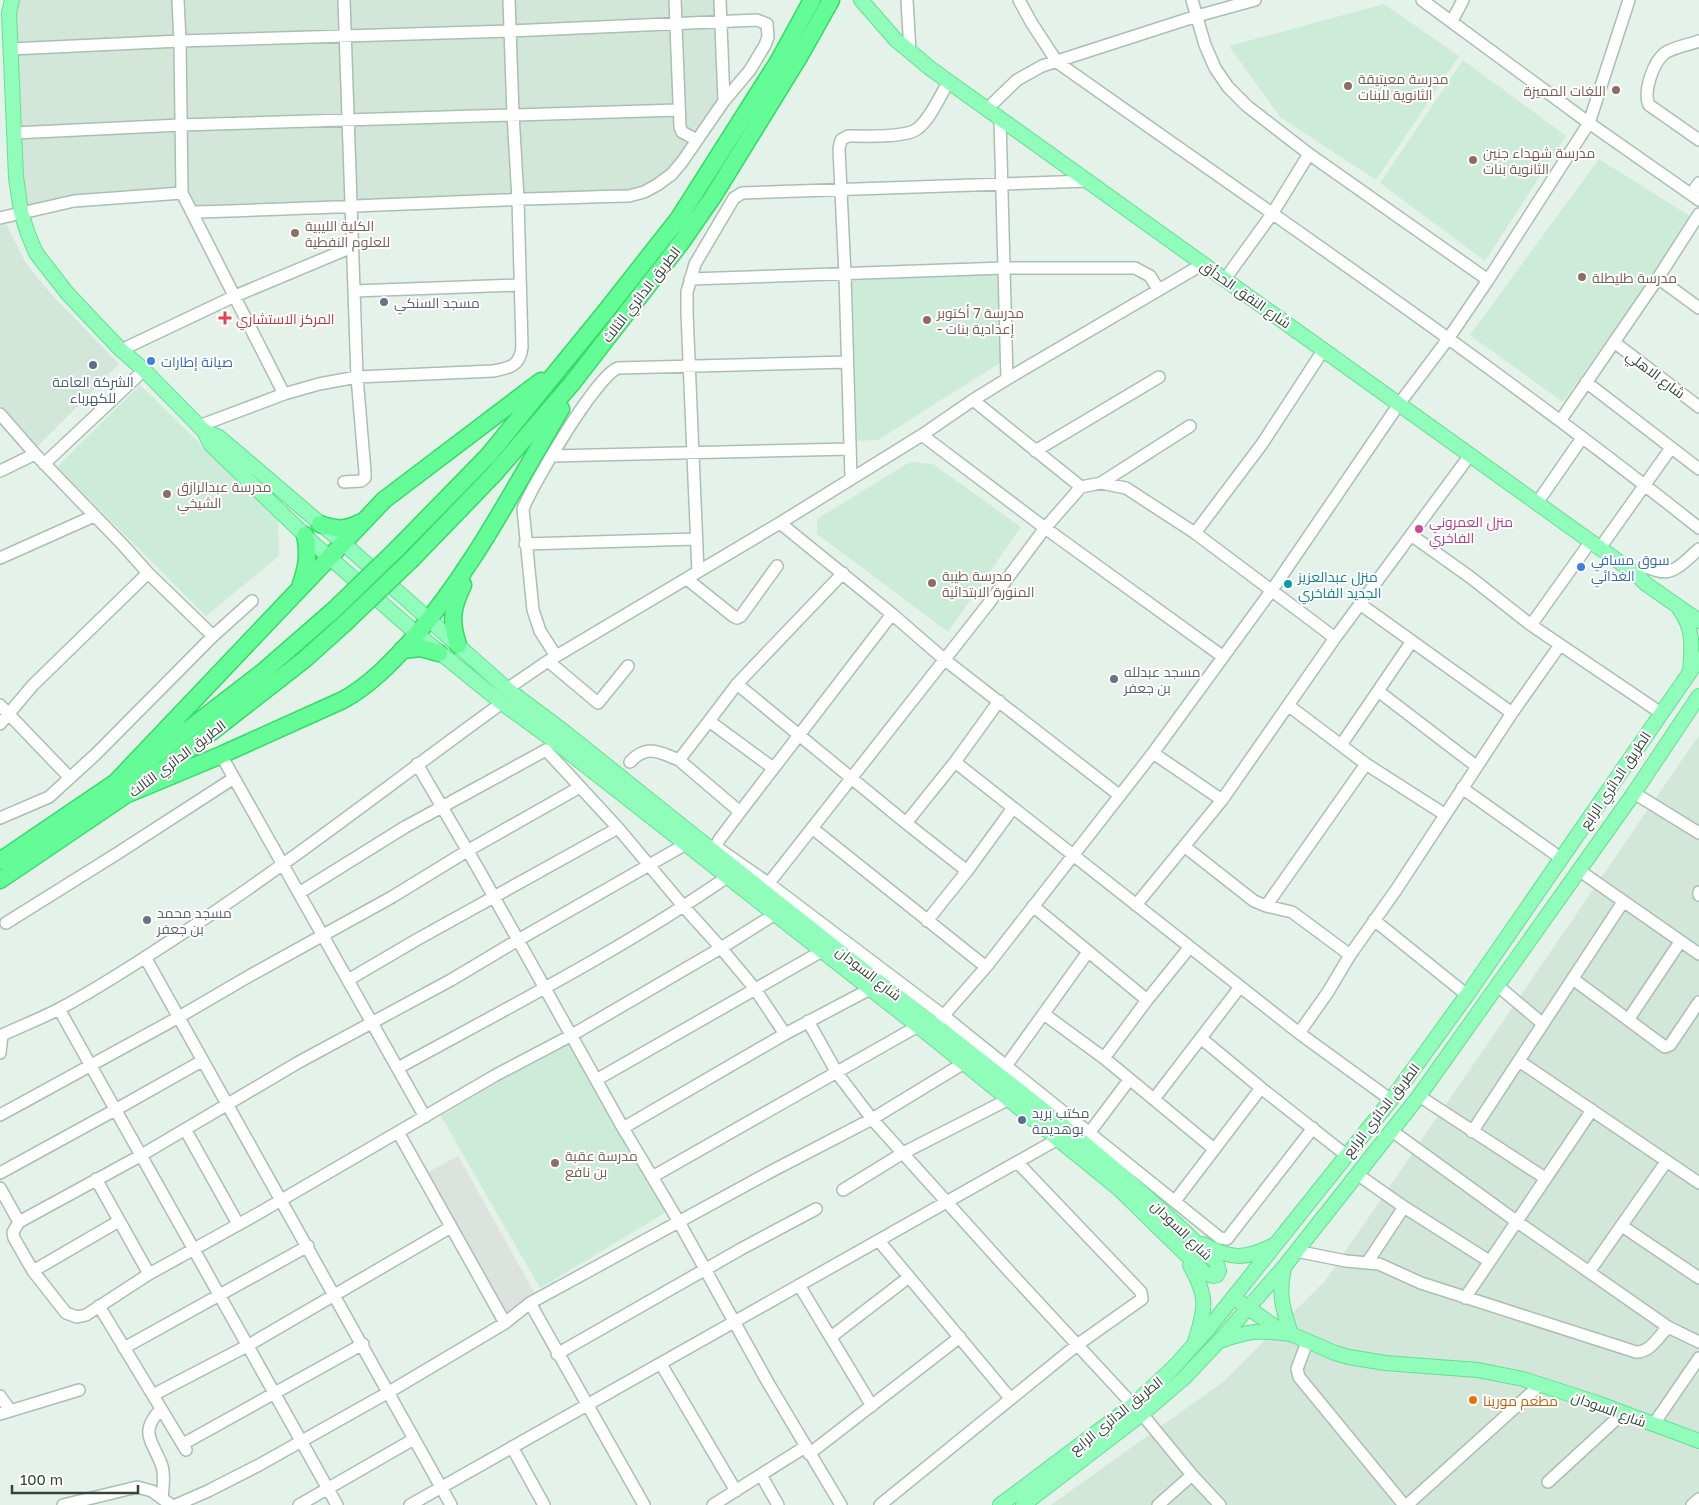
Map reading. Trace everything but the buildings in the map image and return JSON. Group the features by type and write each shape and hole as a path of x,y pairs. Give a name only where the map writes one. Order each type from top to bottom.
{"highway":[{"name":"الطريق الدائري الثالث","path":"0,861 150,759 264,671 334,610 488,456 679,218 778,62 812,0"},
{"name":"الطريق الدائري الثالث","path":"0,880 164,769 305,659 412,559 495,473 573,382 680,244 714,195 799,57 831,0"},
{"path":"116,782 342,542 384,500 559,368"},
{"path":"130,793 327,708 359,691 382,672 429,620 474,558 562,407 573,382"},
{"path":"320,524 344,529 350,528 365,519"},
{"path":"301,586 308,563 305,535"},
{"path":"458,645 453,631 453,612 455,602 474,558"},
{"path":"402,650 421,648 439,652"}],"main road":[{"name":"شارع النفق الحدأق","path":"861,0 889,33 931,69 988,108 1000,119 1595,545 1639,576 1648,579 1699,614"},
{"path":"9,4 14,133 21,212 36,252 46,267 121,350 144,370 202,429 211,445 329,557 417,634 502,703 557,735"},
{"path":"202,429 219,437 342,542 557,735"},
{"name":"شارع النفق الحدأق","path":"1686,605 1699,621"},
{"path":"1686,605 1684,615 1692,638 1689,674"},
{"name":"الطريق الدائري الرابع","path":"1023,1505 1137,1410 1234,1298 1390,1100 1467,995 1699,659"},
{"name":"الطريق الدائري الرابع","path":"1000,1505 1184,1378 1284,1267 1419,1096 1580,871 1699,696"},
{"name":"شارع السودان","path":"557,735 618,783 766,886 931,1025 1092,1150 1164,1211 1192,1238 1216,1262 1219,1271 1218,1275 1209,1276 1206,1274 1118,1188 964,1063 931,1025 870,989 686,844 618,783"},
{"path":"1514,927 1531,939"},
{"path":"1192,1238 1222,1254 1234,1256 1257,1254 1275,1245"},
{"path":"1181,1249 1203,1290 1202,1320 1194,1346"},
{"path":"1219,1341 1243,1332 1256,1330 1291,1334 1282,1304 1281,1280 1284,1267"},
{"name":"شارع السودان","path":"1234,1298 1277,1328 1307,1342 1349,1357 1385,1363 1495,1373 1597,1403 1699,1441"}],"street":[{"path":"178,0 182,193 284,394"},
{"path":"344,0 357,377 366,472 365,478 362,481 344,482"},
{"path":"202,429 284,394 319,384 357,377 493,371 506,369 516,364 521,355 522,347 518,199 509,0"},
{"path":"675,0 678,110 682,132 697,140"},
{"path":"720,0 724,101"},
{"path":"907,0 910,52"},
{"path":"1019,0 1057,62 1560,420 1645,484 1699,528"},
{"path":"1192,0 1205,45 1215,68 1228,87 1246,106 1309,154 1488,280"},
{"path":"988,108 1017,80 1028,72 1042,66 1197,16 1255,0"},
{"path":"1422,0 1589,123 1695,197 1699,183"},
{"path":"1452,22 1463,0"},
{"path":"652,1177 790,1098 931,1025 986,967 1153,753 1272,590 1399,404 1448,339 1488,280 1589,123 1629,0"},
{"path":"10,49 180,41 721,23 758,20 768,24 768,37 765,45 750,70 724,101 672,174 644,192 629,196 192,212"},
{"path":"1699,41 1664,54 1659,60 1648,84 1646,98 1649,105 1699,140"},
{"path":"851,478 842,189 839,149 841,140 848,136 905,134 916,130 923,123 949,81"},
{"path":"14,133 181,125 678,110"},
{"path":"1000,119 1007,379"},
{"path":"1225,279 1272,214 1309,154"},
{"path":"698,572 687,292 690,279 703,249 734,198 742,193 1088,181"},
{"path":"0,218 74,202 182,193"},
{"path":"1560,420 1658,278 1699,214"},
{"path":"121,350 235,296 352,247"},
{"path":"507,689 552,658 780,523 922,435 1007,379 1203,264"},
{"path":"690,279 1004,268 1135,268 1150,276 1158,289"},
{"path":"1658,278 1699,308"},
{"path":"354,291 520,285"},
{"name":"شارع الاهلي","path":"1614,342 1699,407"},
{"path":"1195,533 1262,444 1324,350"},
{"path":"628,666 598,703 552,658 533,610 523,509 552,456 580,411 613,370 618,368 847,362"},
{"path":"44,464 144,370"},
{"path":"1035,451 1158,377"},
{"path":"1586,382 1699,469"},
{"path":"973,400 1081,487"},
{"path":"0,414 44,464 148,573 213,636"},
{"path":"892,614 718,840 719,849 766,886 945,660 1045,528 1081,487 1101,483 1190,426"},
{"path":"922,435 1045,528 1222,656"},
{"path":"1537,503 1582,438"},
{"path":"1531,625 1645,484 1671,448"},
{"path":"552,456 850,449"},
{"path":"0,471 35,454"},
{"path":"1136,905 1222,800 1360,604 1470,455"},
{"path":"1101,483 1126,488 1195,533 1336,638"},
{"path":"0,558 94,516"},
{"path":"780,523 843,573 945,660 1119,795"},
{"path":"1410,535 1470,577 1531,625 1661,713"},
{"path":"525,544 696,539"},
{"path":"1639,576 1643,566 1660,572 1674,570 1699,549"},
{"path":"687,578 737,618 741,616 777,566"},
{"path":"0,724 33,685 148,573"},
{"path":"678,760 737,684 843,573"},
{"path":"0,818 49,797 213,636 252,601"},
{"path":"1360,604 1512,713"},
{"path":"1341,745 1412,641"},
{"path":"1299,1033 1328,992 1350,955 1476,766 1560,644"},
{"path":"737,684 906,823 967,870"},
{"path":"1378,691 1476,766"},
{"path":"906,823 955,762 999,701"},
{"path":"0,1053 1,1035 59,1009 202,920 283,864 502,703"},
{"path":"0,705 70,778"},
{"path":"1289,706 1366,764 1444,814"},
{"path":"709,722 773,768"},
{"path":"299,892 405,827 546,750 618,828 721,948 754,989 785,1034"},
{"path":"630,762 646,751 654,750 678,760 740,812"},
{"path":"1153,753 1222,800"},
{"path":"221,755 425,1117"},
{"path":"955,762 1240,988 1390,1100"},
{"path":"417,764 494,897 623,1128 706,1269 807,1450 841,1505"},
{"path":"1266,906 1366,764"},
{"path":"6,923 118,854 234,778"},
{"path":"0,1115 392,897 467,851 580,787"},
{"path":"1462,788 1562,858"},
{"path":"1634,793 1699,833"},
{"path":"927,921 1013,808"},
{"path":"348,980 618,828"},
{"path":"812,828 986,967"},
{"path":"686,844 451,980 372,1022 227,1104 140,1156 19,1222 13,1232 14,1238 33,1271 66,1313 77,1317 86,1315 149,1274 496,1075 572,1035 721,948 775,914"},
{"path":"1184,846 1254,901 1292,912 1350,955"},
{"path":"1580,871 1699,954"},
{"path":"398,1068 545,988 684,907 728,877"},
{"path":"1472,1132 1623,902"},
{"path":"1033,906 1147,1000"},
{"path":"1374,920 1467,995"},
{"path":"1628,1020 1680,942"},
{"path":"1104,1058 1189,948"},
{"path":"596,1080 822,951"},
{"path":"1006,1066 1088,952"},
{"path":"145,957 363,1344 451,1505"},
{"path":"1573,979 1668,1047 1699,1002"},
{"path":"1498,986 1543,1024"},
{"path":"1154,1100 1240,988"},
{"path":"623,1128 785,1034 870,989"},
{"path":"59,1009 273,1394 337,1505"},
{"path":"1044,1014 1104,1058 1214,1149"},
{"path":"808,1022 837,1074 872,1119 1137,1410 1220,1505"},
{"path":"931,1025 1006,1066 1220,1238 1228,1238 1313,1128"},
{"path":"1202,1038 1261,1088 1346,1155"},
{"path":"0,1173 202,1061"},
{"path":"1519,1061 1699,1183"},
{"path":"176,1505 208,1491 389,1392 505,1323 530,1303 872,1119 964,1063"},
{"path":"1090,1132 1129,1080"},
{"path":"1175,1201 1261,1088"},
{"path":"1419,1096 1545,1178"},
{"path":"843,1190 903,1153 1008,1099"},
{"path":"1465,1298 1592,1110"},
{"path":"185,1129 238,1224"},
{"path":"1392,1131 1516,1221 1668,1327 1699,1342"},
{"path":"398,1132 505,1323"},
{"path":"410,1505 1058,1139"},
{"path":"1589,1272 1666,1162"},
{"path":"880,1505 1077,1344 1140,1300 1142,1296 1134,1285 1018,1163"},
{"path":"1357,1174 1404,1207 1489,1261"},
{"path":"96,1179 149,1274"},
{"path":"0,1188 19,1222"},
{"path":"1367,1263 1404,1207"},
{"path":"557,1354 816,1209"},
{"path":"33,1271 119,1221"},
{"path":"1622,1226 1699,1278"},
{"path":"153,1395 247,1346 451,1227"},
{"path":"879,1241 1010,1398"},
{"path":"124,1348 308,1246"},
{"path":"1296,1251 1388,1267 1400,1274 1465,1298 1550,1323 1636,1352 1642,1352 1648,1348 1668,1327"},
{"path":"831,1337 909,1276"},
{"path":"799,1285 872,1406"},
{"path":"530,1303 557,1354 644,1505"},
{"path":"99,1306 185,1447 273,1394 363,1344"},
{"path":"713,1505 761,1475 807,1450 872,1406 960,1336"},
{"path":"1307,1342 1296,1369 1299,1377 1405,1505 1540,1385"},
{"path":"1653,1425 1699,1358"},
{"path":"661,1364 736,1491"},
{"path":"0,1396 5,1412 79,1390"},
{"path":"161,1409 153,1417 148,1427 148,1435 163,1468 167,1502"},
{"path":"1548,1482 1623,1414"},
{"path":"299,1505 414,1440"},
{"path":"512,1447 544,1505"},
{"path":"761,1475 778,1505"},
{"path":"1158,1505 1192,1475"},
{"path":"63,1505 126,1488 143,1488 152,1491 167,1502"},
{"path":"102,1505 118,1491"},
{"path":"1692,1505 1699,1498"}],"shaded area":[{"path":"12,0 720,0 724,101 681,162 645,191 192,211 182,193 22,211"},
{"name":"مدرسة معيتيقة الثانوية للبنات","path":"1384,4 1459,56 1376,180 1280,117 1229,46"},
{"name":"مدرسة شهداء جنين الثانوية بنات","path":"1463,60 1566,136 1485,261 1380,183"},
{"name":"مدرسة طليطلة","path":"1599,159 1693,218 1563,402 1470,335"},
{"path":"6,224 27,265 53,296 119,364 36,448 0,405 0,226"},
{"name":"مدرسة 7 أكتوبر - إعدادية بنات","path":"998,273 1003,361 878,440 857,441 852,280"},
{"name":"مدرسة عبدالرازق الشيخي","path":"140,385 278,520 279,556 206,616 57,467"},
{"name":"مدرسة طيبة المنورة الابتدائية","path":"910,462 933,464 1021,527 948,632 817,534 817,519"},
{"path":"1699,735 1699,1505 1051,1505 1223,1382 1325,1281"},
{"name":"مدرسة عقبة بن نافع","path":"571,1039 670,1210 540,1288 441,1116"},
{"path":"458,1156 540,1303 505,1323 423,1175"}],"place":[{"name":"مدرسة معيتيقة الثانوية للبنات","path":"1348,86"},
{"name":"اللغات المميزة","path":"1616,90"},
{"name":"مدرسة شهداء جنين الثانوية بنات","path":"1473,160"},
{"name":"الكلية الليبية للعلوم النفطية","path":"295,233"},
{"name":"مدرسة طليطلة","path":"1582,277"},
{"name":"مسجد السنكي","path":"384,302"},
{"name":"المركز الاستشاري","path":"225,318"},
{"name":"مدرسة 7 أكتوبر - إعدادية بنات","path":"927,320"},
{"name":"صيانة إطارات","path":"151,361"},
{"name":"الشركة العامة للكهرباء","path":"93,365"},
{"name":"مدرسة عبدالرازق الشيخي","path":"167,494"},
{"name":"منزل العمروني الفاخري","path":"1419,529"},
{"name":"سوق مسافي الغذائي","path":"1581,567"},
{"name":"مدرسة طيبة المنورة الابتدائية","path":"932,583"},
{"name":"منزل عبدالعزيز الجديد الفاخري","path":"1288,584"},
{"name":"مسجد عبدلله بن جعفر","path":"1114,679"},
{"name":"مسجد محمد بن جعفر","path":"147,920"},
{"name":"مكتب بريد بوهديمة","path":"1022,1120"},
{"name":"مدرسة عقبة بن نافع","path":"555,1163"},
{"name":"مطعم مورينا","path":"1473,1400"}]}
